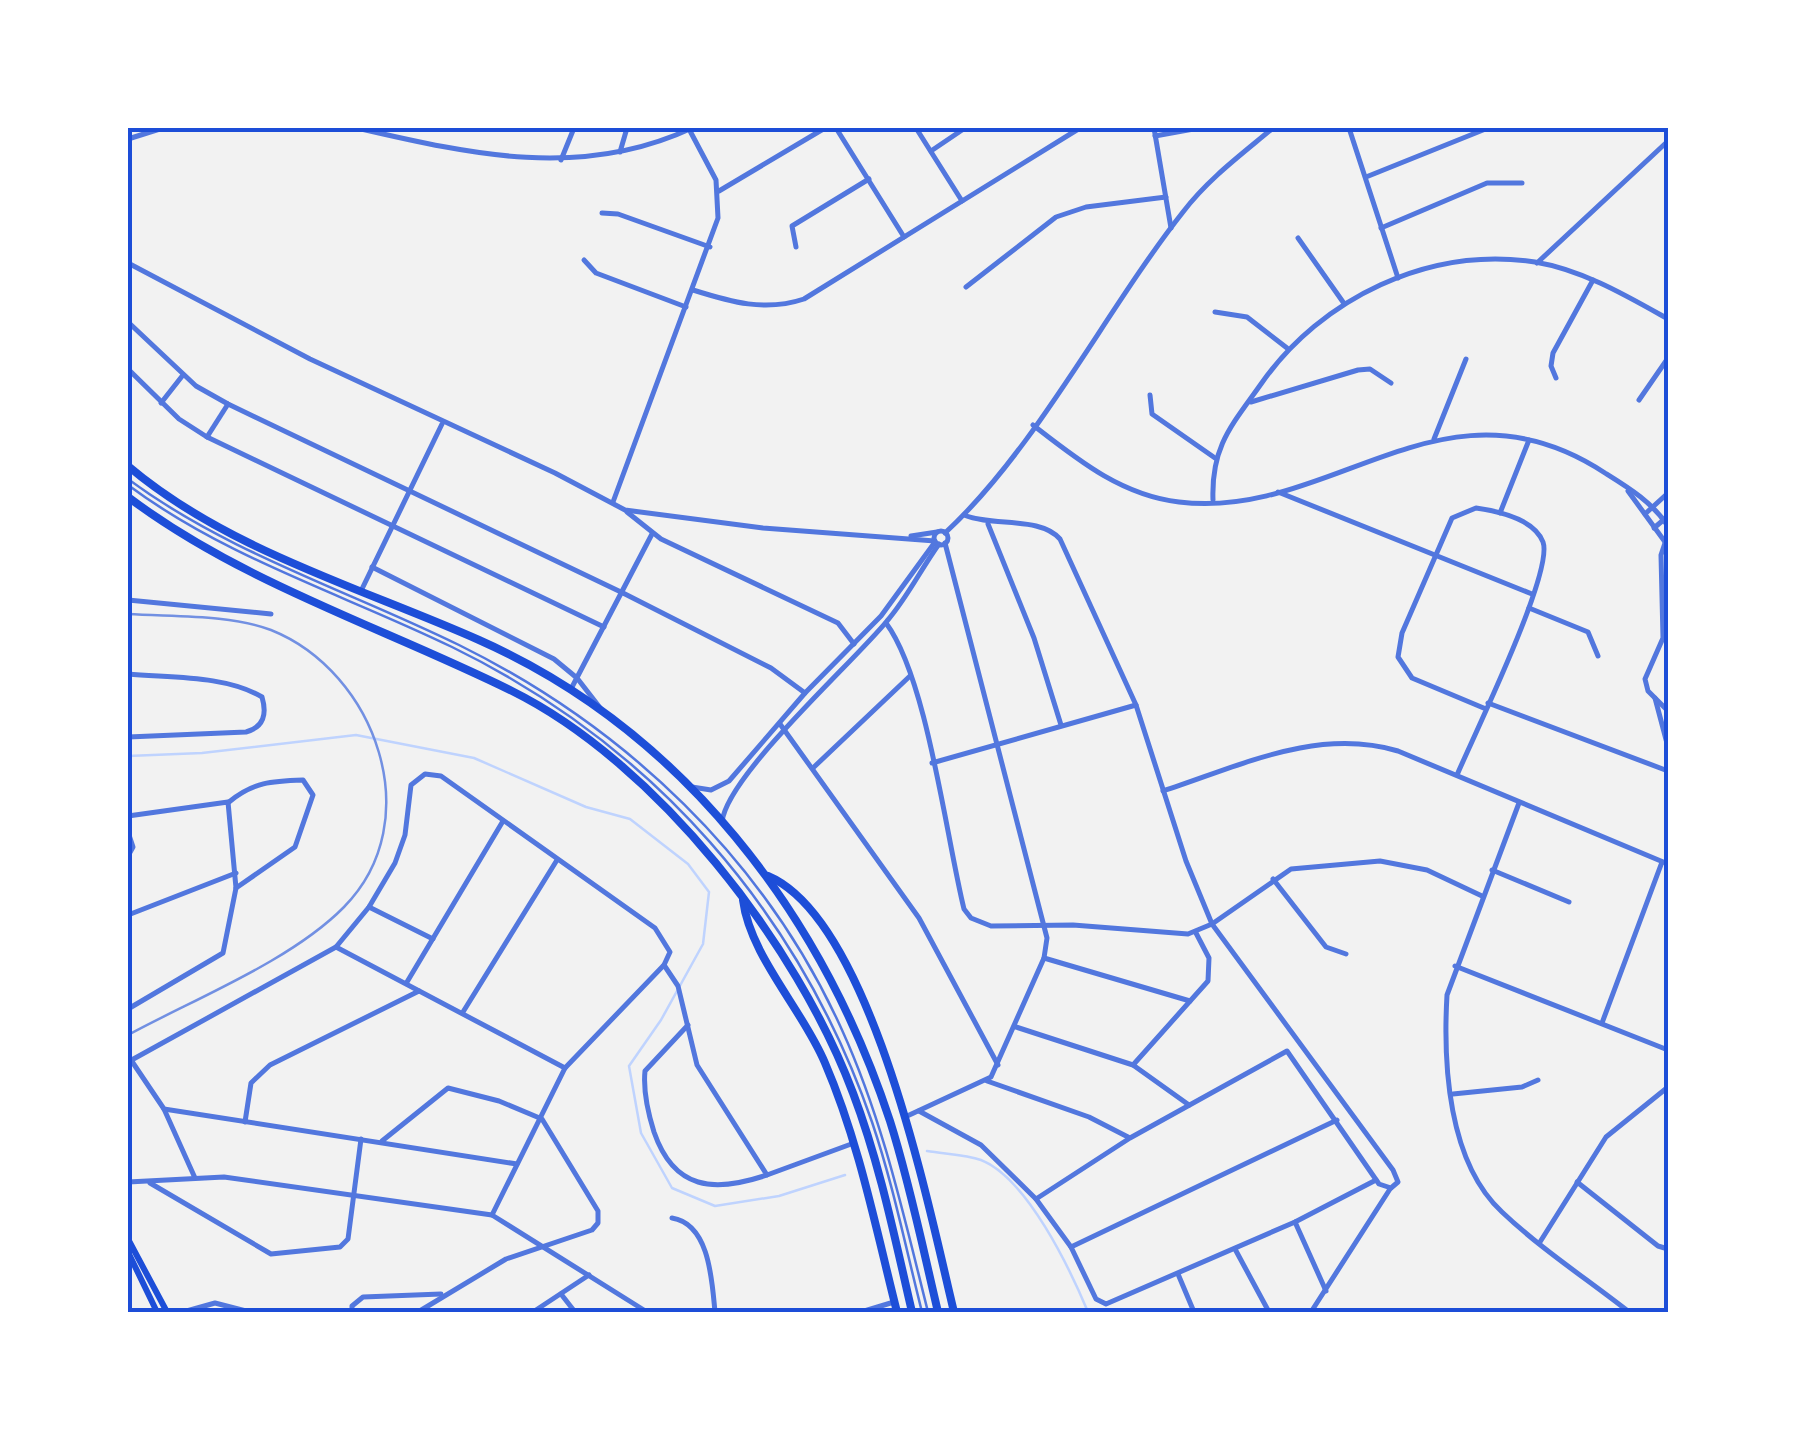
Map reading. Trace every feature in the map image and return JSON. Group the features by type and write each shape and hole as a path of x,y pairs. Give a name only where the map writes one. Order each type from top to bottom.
{"highway":[{"path":"128,466 220,528 514,656 602,712 691,786 767,876 810,939 841,998 891,1124 938,1312"},
{"path":"128,498 216,553 514,692 551,713 655,800 742,896 816,1010 868,1136 912,1312"},
{"path":"767,876 805,902 858,990 905,1118 954,1312"},
{"path":"742,896 754,940 802,1016 841,1100 896,1312"},
{"path":"841,998 858,990"},
{"path":"802,1016 816,1010"}],"main road":[{"path":"128,1239 167,1312"},
{"path":"128,1252 157,1312"}],"street":[{"path":"128,139 163,128"},
{"path":"356,128 488,155 562,160 620,152 691,128 707,155 719,191 710,247 613,502"},
{"path":"562,160 574,128"},
{"path":"620,152 627,128"},
{"path":"719,191 825,128"},
{"path":"836,128 904,237"},
{"path":"916,128 962,201"},
{"path":"931,151 965,128"},
{"path":"693,290 748,305 790,304 818,291 1078,128"},
{"path":"1171,228 1154,132 1199,128"},
{"path":"691,786 711,790 729,781 805,692 881,616 1033,425 1171,228 1207,185 1273,128"},
{"path":"1349,128 1398,278"},
{"path":"1366,177 1488,128"},
{"path":"1536,262 1668,141"},
{"path":"796,247 792,226 869,179"},
{"path":"1381,228 1487,183 1522,183"},
{"path":"966,288 1056,217 1086,207 1166,197"},
{"path":"602,213 618,214 710,247"},
{"path":"1298,238 1343,302"},
{"path":"584,260 596,273 686,306"},
{"path":"1213,502 1215,458 1223,438 1286,348 1343,302 1398,278 1472,262 1536,262 1593,280 1668,319"},
{"path":"128,264 442,424 613,502 652,534 838,623 854,644"},
{"path":"1556,378 1550,366 1553,353 1593,280"},
{"path":"1214,312 1247,317 1286,348"},
{"path":"128,322 184,375 228,404 623,593 771,668 805,692"},
{"path":"1434,439 1466,358"},
{"path":"1639,400 1668,358"},
{"path":"128,369 162,403 206,437 604,627"},
{"path":"1248,403 1358,370 1370,369 1391,383"},
{"path":"162,403 184,375"},
{"path":"1150,396 1152,414 1215,458"},
{"path":"206,437 228,404"},
{"path":"361,591 442,424"},
{"path":"1033,425 1100,474 1140,494 1183,503 1275,491 1434,439 1480,435 1529,440 1586,461 1623,484 1654,506 1667,521 1654,528"},
{"path":"1500,513 1529,440"},
{"path":"1623,484 1667,545 1661,555 1663,638 1645,672 1645,686 1668,710"},
{"path":"1275,491 1533,595"},
{"path":"1644,515 1668,493"},
{"path":"1456,775 1487,706 1529,608 1545,556 1542,538 1530,526 1476,508 1458,512 1434,556 1402,633 1400,664 1412,678 1487,706 1668,772"},
{"path":"625,510 764,528 911,536 938,542"},
{"path":"964,515 988,524 1040,527 1056,534 1136,705 1212,924 1394,1170 1398,1182 1311,1312"},
{"path":"988,524 1034,638 1061,725"},
{"path":"905,1118 987,1081 998,1065 1044,958 1046,927 937,532"},
{"path":"911,536 945,533"},
{"path":"571,690 652,534"},
{"path":"722,822 730,796 810,700 886,623 938,542"},
{"path":"372,567 521,640 577,678 602,712"},
{"path":"128,600 271,614"},
{"path":"1529,608 1588,632 1598,656"},
{"path":"886,623 910,676 967,914 991,926 1196,933 1272,879 1306,866 1394,862 1427,870 1482,896"},
{"path":"128,674 219,683 248,690 262,697 264,717 258,727 246,732 128,737"},
{"path":"814,766 910,676"},
{"path":"1654,697 1668,747"},
{"path":"932,763 1136,705"},
{"path":"780,724 814,766 919,918 998,1065"},
{"path":"1163,791 1288,750 1332,741 1382,746 1665,862 1602,1023"},
{"path":"195,1178 164,1109 130,1061 336,947 370,907 400,852 412,785 420,776 441,776 661,933 670,952 664,965 565,1068 492,1216"},
{"path":"128,816 228,802 248,787 303,780 313,795 295,847 236,888"},
{"path":"128,1009 223,953 236,888 228,802"},
{"path":"1519,802 1455,966 1446,1024 1460,1137 1481,1187 1501,1212 1629,1312"},
{"path":"407,983 502,821"},
{"path":"128,832 133,847 128,856"},
{"path":"463,1012 557,860"},
{"path":"1492,870 1569,902"},
{"path":"128,915 236,873"},
{"path":"1272,879 1326,947 1346,954"},
{"path":"370,907 433,939"},
{"path":"1133,1065 1211,972 1196,933"},
{"path":"336,947 565,1068"},
{"path":"1044,958 1190,1001"},
{"path":"664,965 678,986 700,1070 767,1175"},
{"path":"1455,966 1668,1050"},
{"path":"246,1122 251,1083 270,1066 421,990"},
{"path":"688,1025 645,1071 648,1114 664,1157 686,1178 702,1183 745,1182 854,1143"},
{"path":"1016,1026 1133,1065 1189,1104"},
{"path":"1036,1198 1130,1138 1286,1052 1376,1180 1391,1188"},
{"path":"1453,1094 1522,1087 1538,1080"},
{"path":"987,1081 1089,1117 1130,1138"},
{"path":"1540,1242 1611,1131 1668,1087"},
{"path":"382,1142 448,1088 499,1101 542,1119 598,1216 592,1230 499,1262 418,1312"},
{"path":"164,1109 517,1164"},
{"path":"919,1111 981,1145 1036,1198 1071,1248 1106,1312"},
{"path":"1071,1248 1337,1120"},
{"path":"147,1181 276,1254 346,1244 361,1139"},
{"path":"128,1182 240,1178 492,1216 647,1312"},
{"path":"1099,1304 1235,1249 1376,1180"},
{"path":"1577,1182 1668,1249"},
{"path":"672,1218 687,1223 700,1241 715,1312"},
{"path":"1295,1222 1326,1291"},
{"path":"1235,1249 1269,1312"},
{"path":"1178,1274 1194,1312"},
{"path":"533,1312 589,1275"},
{"path":"352,1312 352,1306 363,1297 444,1294"},
{"path":"561,1294 576,1312"},
{"path":"861,1312 894,1302"},
{"path":"183,1312 214,1304 246,1311"}],"lane":[{"path":"128,479 215,536 505,668 612,739 682,800 767,902 842,1029 888,1152 928,1312"},
{"path":"128,485 213,540 503,674 583,724 679,805 761,905 825,1010 874,1127 922,1312"}],"waterway":[{"path":"128,756 202,753 356,735 474,758 586,807 630,819 688,864 709,892 703,944 661,1020 629,1066 641,1133 672,1188 715,1206 779,1196 845,1175"},
{"path":"927,1151 981,1160 1015,1185 1045,1227 1088,1312"}],"railway":[{"path":"128,614 237,621 271,630 308,650 339,679 363,713 379,752 386,793 383,833 370,872 344,907 270,962 128,1035"}]}
